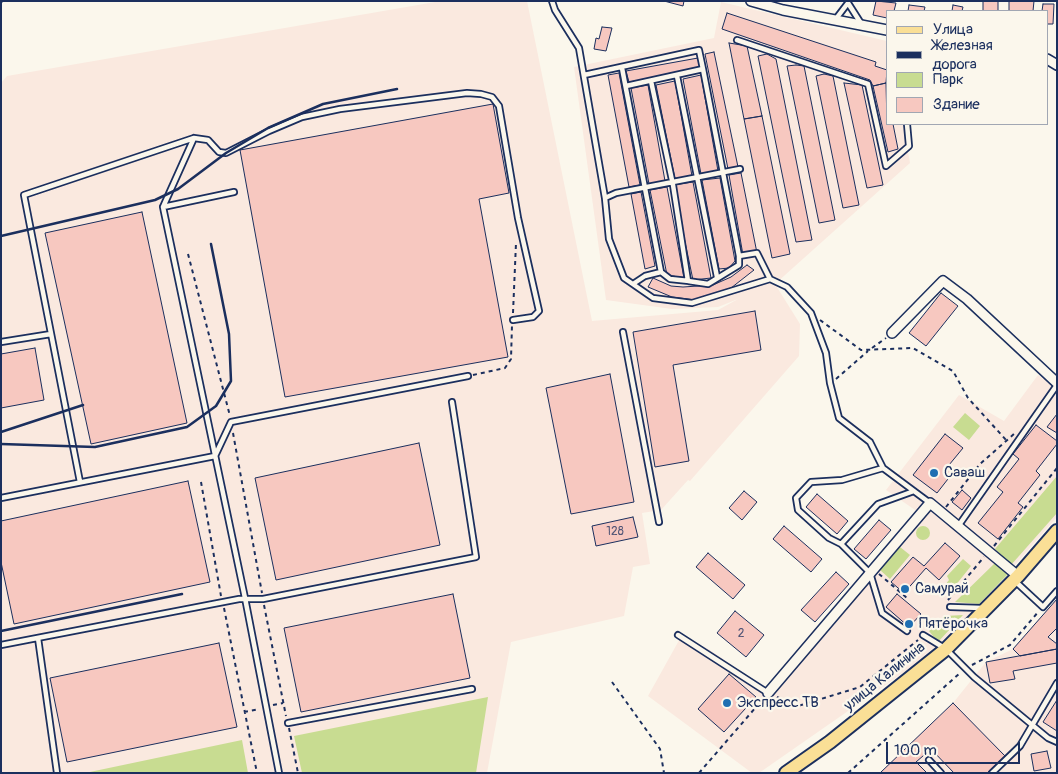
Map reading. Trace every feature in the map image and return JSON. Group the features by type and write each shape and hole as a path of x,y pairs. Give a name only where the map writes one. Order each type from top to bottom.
{"main road":[{"name":"улица Калинина","path":"789,772 830,742 946,649 1016,578 1056,532"}],"street":[{"path":"751,1 834,21 886,30"},
{"path":"892,333 943,281 967,299 1057,384"},
{"path":"768,693 930,503 959,525 1016,578"}],"lane":[{"path":"552,1 555,10 579,48 605,198 609,239 624,278 653,298 692,303 770,279"},
{"path":"834,21 848,3 863,26"},
{"path":"737,40 868,84 886,166 910,146 907,125"},
{"path":"584,75 699,50 739,256 739,265 708,284 670,279 661,272 622,68"},
{"path":"626,86 703,69"},
{"path":"677,76 717,277"},
{"path":"651,81 673,182 688,281 692,281"},
{"path":"80,482 24,195 194,138 208,140 219,152 226,153 302,117 321,113 467,93 492,97 500,106 518,218 539,310 533,317 513,320"},
{"path":"194,138 163,207 245,598 279,773"},
{"path":"605,198 616,193 740,169"},
{"path":"163,207 234,192"},
{"path":"739,256 757,253 770,279 787,287 811,313 826,353 830,384 839,418 870,442 882,468 930,503"},
{"path":"632,284 645,276 661,272"},
{"path":"623,332 659,522"},
{"path":"1,342 51,334"},
{"path":"215,456 231,422 468,376"},
{"path":"959,525 1057,384"},
{"path":"1,645 222,602 245,598 263,598 476,557 452,402"},
{"path":"1,498 215,456"},
{"path":"882,468 842,480 811,482 796,498 798,510 829,538 841,544 871,572 882,613 907,631"},
{"path":"841,544 878,504 914,491"},
{"path":"1016,578 1043,607 1057,591"},
{"path":"950,607 985,608"},
{"path":"678,635 768,693"},
{"path":"923,635 946,649 965,668 1031,724 1048,738 1057,742"},
{"path":"38,638 57,773"},
{"path":"992,773 1020,746 1031,724 1057,683"},
{"path":"288,724 472,689"},
{"path":"929,760 941,773"}],"path":[{"path":"468,376 505,368 511,359 517,236"},
{"path":"188,254 231,422 263,598 298,773"},
{"path":"811,313 861,350 913,348 953,371 968,398 1007,441"},
{"path":"830,384 870,349 892,333"},
{"path":"942,512 980,464 1018,429"},
{"path":"948,600 1057,468"},
{"path":"201,482 222,602 256,773"},
{"path":"871,572 906,598"},
{"path":"848,773 965,668 1010,645 1043,607"},
{"path":"699,773 768,693 798,706 860,688 923,635"},
{"path":"612,682 660,749 664,773"}],"shaded area":[{"path":"441,1 527,1 592,321 718,310 738,299 718,307 672,309 606,300 574,67 714,38 721,2 886,41 886,125 903,125 910,163 775,284 800,324 799,356 690,481 688,480 661,510 642,513 650,564 633,567 624,616 511,642 487,773 1,773 1,83 7,76"},
{"path":"1038,375 1057,389 1057,517 967,620 907,670 759,773 752,773 648,696 682,635 710,650 767,690 918,512 886,490 959,395 1004,421"},
{"path":"1057,599 1057,773 880,773 953,703 986,662 1013,649"}],"green space":[{"path":"965,413 980,426 969,440 953,427"},
{"path":"1057,476 1057,513 1011,565 995,549"},
{"path":"923,526 928,528 930,533 928,538 923,540 918,538 916,533 918,528"},
{"path":"900,547 910,555 890,579 880,570"},
{"path":"963,559 971,566 951,591 945,585 949,580 947,576"},
{"path":"995,563 1008,574 979,604 955,602"},
{"path":"963,615 938,642 929,631 945,616"},
{"path":"488,697 476,773 302,773 294,736"},
{"path":"242,740 248,773 85,773"}],"building":[{"path":"664,1 684,1 683,6"},
{"path":"876,1 896,3 894,10 886,10 886,18 873,15"},
{"path":"983,1 998,1 998,10 983,10"},
{"path":"1009,1 1034,1 1033,10 1009,10"},
{"path":"1043,4 1054,4 1053,24 1048,24 1048,10 1042,10"},
{"path":"909,5 925,7 924,10 908,10"},
{"path":"953,5 963,7 962,10 952,10"},
{"path":"727,13 876,62 875,66 886,70 886,83 873,86 870,80 722,29"},
{"path":"602,27 612,28 606,51 594,49 596,38 599,39"},
{"path":"729,43 747,46 762,116 744,119"},
{"path":"714,52 738,167 728,169 705,54"},
{"path":"767,54 776,59 812,240 796,242 758,56"},
{"path":"698,58 700,70 629,82 626,71"},
{"path":"787,66 804,66 835,220 819,223"},
{"path":"619,73 640,185 629,187 608,75"},
{"path":"824,74 833,76 859,205 843,208 816,76"},
{"path":"701,75 718,171 701,174 683,79"},
{"path":"675,81 692,176 675,179 656,85"},
{"path":"844,83 862,85 883,185 867,188"},
{"path":"886,83 886,125 893,125 898,149 888,152 873,86"},
{"path":"648,85 665,181 649,184 631,88"},
{"path":"493,104 509,193 479,199 508,357 285,397 240,150"},
{"path":"762,116 790,254 772,258 744,119"},
{"path":"741,173 757,253 743,255 729,175"},
{"path":"720,178 735,261 729,268 719,269 702,180"},
{"path":"693,182 711,278 693,280 673,185"},
{"path":"667,187 684,278 667,275 650,190"},
{"path":"641,192 655,266 645,269 631,194"},
{"path":"142,212 187,423 91,444 45,233"},
{"path":"747,265 754,270 731,288 719,294 695,300 672,297 648,287 653,278 671,286 713,285 731,277"},
{"path":"941,293 958,306 926,346 909,333"},
{"path":"755,311 761,350 673,365 689,461 655,467 633,332"},
{"path":"35,348 44,400 1,408 1,354"},
{"path":"610,374 634,502 571,514 546,388"},
{"path":"1057,414 1057,433 1047,427"},
{"path":"1036,425 1057,441 1057,444 1036,471 1040,475 1018,503 1023,507 998,539 978,523 1003,492 997,487 1019,459 1013,454"},
{"path":"945,434 963,448 949,465 955,470 937,493 913,475"},
{"path":"419,443 440,545 276,580 255,478"},
{"path":"188,481 210,582 14,624 1,562 1,521"},
{"path":"962,490 971,498 962,510 952,502"},
{"path":"744,491 757,502 742,520 729,508"},
{"path":"817,494 848,521 837,534 806,507"},
{"path":"633,517 638,537 596,546 592,526"},
{"path":"879,520 891,530 866,559 854,549"},
{"path":"784,526 822,559 811,572 773,539"},
{"path":"945,543 960,556 939,580 926,568 904,593 891,582 913,557 924,566"},
{"path":"708,553 745,585 733,599 696,567"},
{"path":"836,572 849,584 815,622 801,610"},
{"path":"453,594 470,678 301,712 284,628"},
{"path":"897,594 921,614 909,627 886,607"},
{"path":"1057,599 1057,628 1048,637 1057,644 1057,649 1020,656 1013,649"},
{"path":"735,611 764,635 746,657 717,633"},
{"path":"219,643 237,727 67,762 50,678"},
{"path":"1057,649 1057,663 1013,671 1015,679 990,683 986,662"},
{"name":"Экспресс ТВ","path":"729,674 756,697 724,732 698,709"},
{"path":"1057,700 1057,731 1043,722"},
{"path":"953,703 1005,756 987,773 954,773 931,749 916,762 927,773 880,773"},
{"path":"1047,751 1051,768 1034,771 1031,754"}],"railway":[{"path":"1,236 155,200 178,189 226,153 268,128 323,104 397,89"},
{"path":"1,444 95,447 187,427 216,406 231,381 229,334 211,244"},
{"path":"1,432 83,405"},
{"path":"1,631 182,594"}],"place":[{"name":"Саваш","path":"934,473"},
{"name":"Самурай","path":"905,589"},
{"name":"Пятёрочка","path":"909,624"},
{"name":"Экспресс ТВ","path":"727,703"}]}
